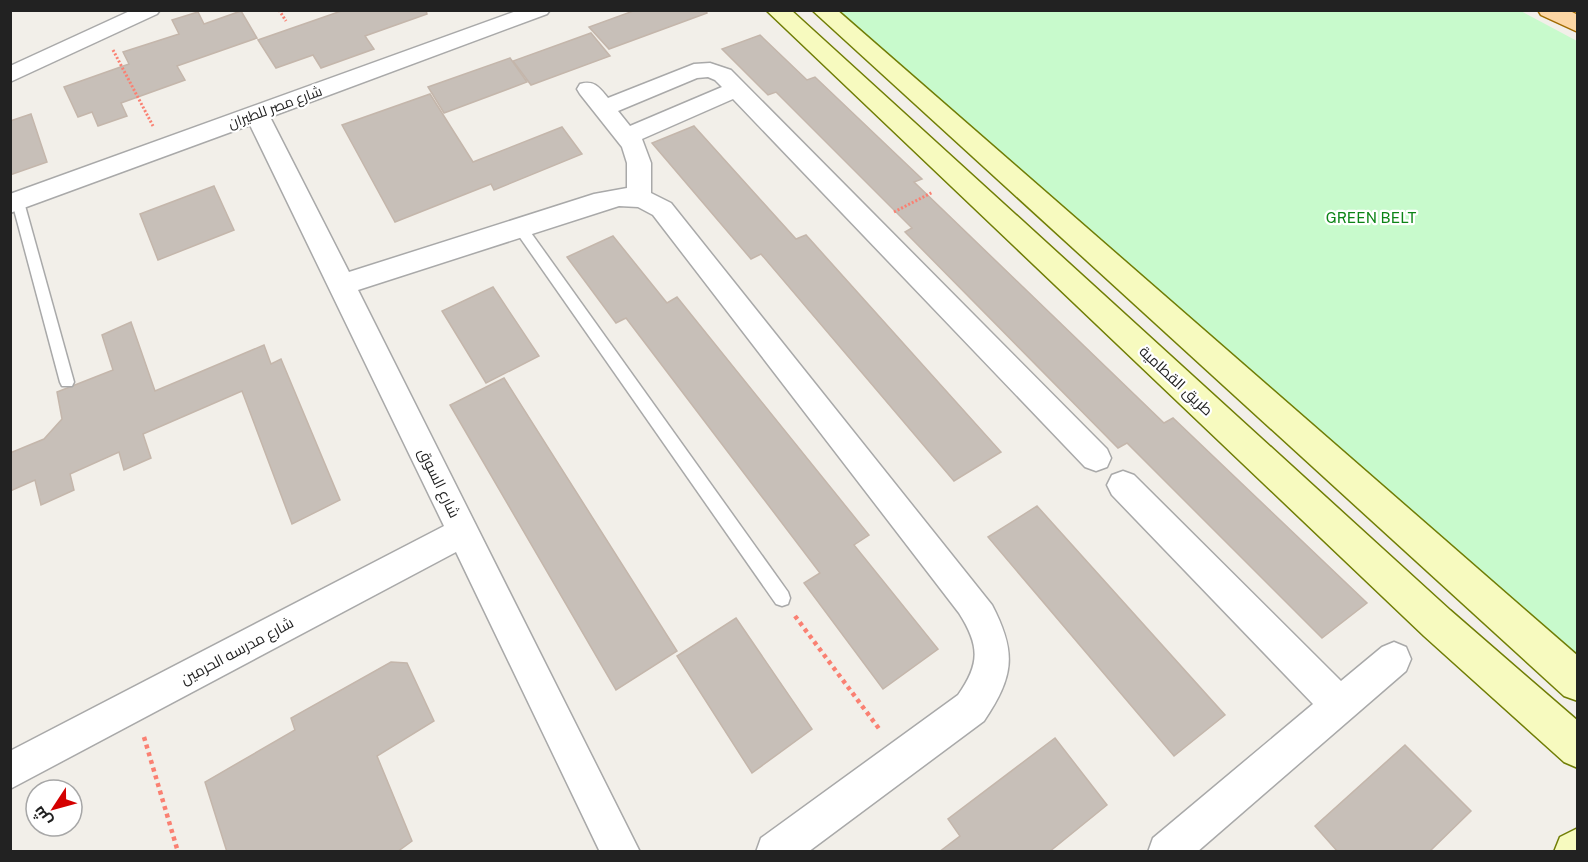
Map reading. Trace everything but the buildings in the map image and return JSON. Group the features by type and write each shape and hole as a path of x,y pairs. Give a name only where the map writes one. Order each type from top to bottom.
{"main road":[{"path":"1549,10 1578,25"}],"street":[{"path":"10,75 150,10"},
{"name":"شارع مصر للطيران","path":"14,203 540,10"},
{"name":"طريق القطامية","path":"777,10 1437,623 1578,748"},
{"path":"823,10 1578,682"},
{"path":"639,197 637,153 628,136 596,99 702,70 723,75 1096,458"},
{"path":"628,136 737,89"},
{"name":"شارع السوق","path":"257,114 621,852"},
{"path":"341,285 615,197 639,197 662,209 984,621 992,644 992,667 985,689 970,708 775,852"},
{"path":"1123,485 1340,706"},
{"name":"شارع مدرسه الحرمين","path":"10,771 463,532"},
{"path":"1167,852 1394,659"}],"lane":[{"path":"14,203 67,382"},
{"path":"519,226 782,598"}],"path":[{"path":"279,10 286,21"},
{"path":"104,32 164,148"},
{"path":"869,224 959,180"},
{"path":"782,598 901,758"},
{"path":"134,705 178,852"}],"green space":[{"name":"GREEN BELT","path":"1519,10 1577,41 1577,681 830,11"}]}
